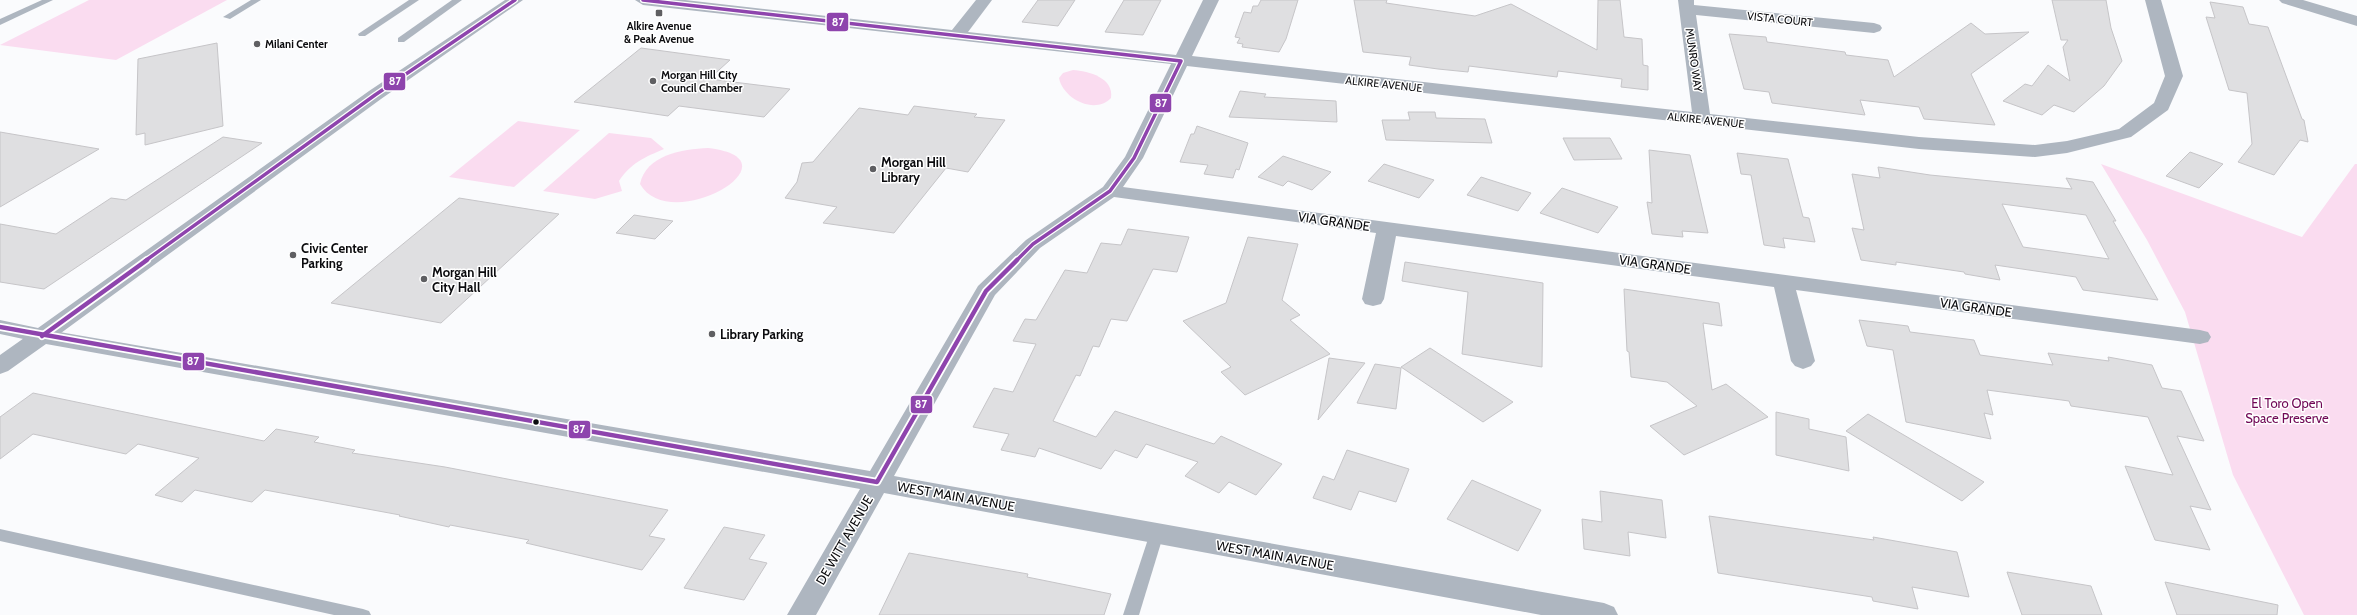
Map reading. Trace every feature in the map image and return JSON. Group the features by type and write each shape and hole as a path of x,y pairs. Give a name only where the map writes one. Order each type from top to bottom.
{"street":[{"path":"0,366 375,95 514,0"},
{"name":"ALKIRE AVENUE","path":"643,0 1919,143 2035,151 2067,147 2125,133 2162,106 2174,76 2153,0"},
{"path":"956,36 984,0"},
{"name":"DE WITT AVENUE","path":"801,615 986,291 1033,244 1110,191 1134,158 1211,0"},
{"path":"2287,0 2357,21"},
{"name":"VISTA COURT","path":"1687,5 1874,28"},
{"name":"MUNRO WAY","path":"1687,5 1702,119"},
{"name":"VIA GRANDE","path":"1110,191 2200,337"},
{"path":"1373,300 1387,228"},
{"path":"1783,281 1803,361"},
{"name":"WEST MAIN AVENUE","path":"0,328 877,482 1604,615"}],"lane":[{"path":"0,22 49,0"},
{"path":"228,17 258,0"},
{"path":"362,34 415,0"},
{"path":"401,40 458,0"},
{"path":"1131,615 1157,533"},
{"path":"0,535 363,615"}],"green space":[{"path":"89,0 227,0 116,60 0,45"},
{"path":"1073,70 1093,74 1105,81 1109,85 1111,98 1104,103 1089,105 1073,98 1062,86 1059,78 1063,73"},
{"path":"518,121 580,130 514,187 449,177"},
{"path":"609,133 651,138 664,149 645,158 628,170 619,181 622,191 595,199 543,191"},
{"path":"708,148 734,155 742,166 737,178 721,190 700,199 677,202 655,198 640,184 644,174 657,160 677,152"},
{"name":"El Toro Open Space Preserve","path":"2101,164 2302,237 2355,164 2357,164 2357,615 2304,615 2233,475 2185,312 2147,240"}],"building":[{"path":"1038,0 1075,0 1058,26 1022,22"},
{"path":"1124,0 1161,0 1143,35 1105,32"},
{"path":"1261,0 1298,0 1286,39 1279,52 1242,47 1243,44 1237,43 1240,38 1235,37 1244,12 1251,13 1253,6 1258,6"},
{"path":"1354,0 1387,0 1386,3 1475,16 1511,4 1597,50 1598,0 1620,0 1624,37 1642,39 1643,65 1648,66 1648,90 1621,87 1622,79 1558,71 1557,77 1469,66 1468,72 1438,69 1409,65 1411,57 1363,52"},
{"path":"2052,0 2106,0 2111,28 2122,61 2104,86 2074,112 2054,105 2042,115 2003,101 2025,84 2032,86 2048,65 2070,81 2063,47 2068,40 2061,40"},
{"path":"2210,2 2243,7 2249,24 2268,27 2302,119 2304,120 2308,142 2300,140 2274,175 2238,162 2252,144 2247,93 2229,90 2206,17 2215,18"},
{"path":"1971,23 1985,34 2029,32 1971,74 1995,125 1924,119 1919,107 1860,100 1865,115 1772,103 1769,92 1744,89 1729,34 1766,37 1767,42 1845,52 1846,55 1888,60 1894,77"},
{"path":"217,43 223,126 145,145 145,133 136,135 138,59"},
{"name":"Morgan Hill City Council Chamber","path":"641,48 730,60 709,79 790,89 764,117 679,106 668,116 574,102"},
{"path":"1240,91 1266,94 1264,97 1336,101 1337,122 1229,117"},
{"name":"Morgan Hill Library","path":"914,106 977,114 974,117 1005,120 968,172 946,168 894,233 823,223 837,207 785,198 797,182 802,163 813,162 859,108 908,115"},
{"path":"1408,112 1435,112 1436,118 1485,119 1492,143 1386,140 1382,120 1410,120"},
{"path":"1197,126 1248,143 1239,170 1236,169 1233,178 1204,174 1208,165 1180,162 1191,134 1194,134"},
{"path":"0,132 99,149 0,207"},
{"path":"223,137 262,143 44,289 0,282 0,224 56,234 111,198 126,200"},
{"path":"1563,138 1610,138 1622,159 1574,160"},
{"path":"1649,150 1690,155 1708,233 1682,231 1683,237 1652,234 1647,202 1652,203"},
{"path":"2190,152 2223,164 2199,188 2166,176"},
{"path":"1737,153 1788,159 1803,217 1809,218 1815,242 1783,238 1785,248 1764,245 1751,175 1741,174"},
{"path":"1283,156 1331,172 1312,190 1288,181 1283,186 1258,177"},
{"path":"1384,164 1434,180 1419,198 1368,181"},
{"path":"1878,167 1930,175 2072,189 2066,178 2093,182 2116,221 2113,221 2158,300 2083,290 2076,277 1995,265 2000,280 1965,274 1964,272 1896,262 1896,265 1861,260 1852,228 1864,230 1852,174 1880,178","holes":["2002,204 2086,215 2109,259 2023,247"]},
{"path":"1481,177 1531,193 1518,211 1467,195"},
{"path":"1562,188 1618,207 1598,233 1540,213"},
{"name":"Morgan Hill City Hall","path":"459,198 559,214 441,323 331,303"},
{"path":"634,215 673,221 655,239 616,233"},
{"path":"1128,229 1189,237 1177,272 1153,269 1127,321 1111,319 1099,347 1093,346 1080,376 1076,375 1053,421 1096,437 1115,411 1214,444 1221,436 1282,464 1256,495 1229,482 1219,493 1185,476 1198,462 1146,444 1137,458 1115,450 1101,469 1039,448 1035,457 1001,450 1009,434 973,427 994,388 1013,392 1036,344 1013,341 1025,319 1036,320 1065,270 1087,273 1101,243 1121,245"},
{"path":"1248,237 1298,244 1282,300 1300,315 1290,320 1330,354 1245,395 1221,372 1231,367 1183,321 1226,303"},
{"path":"1405,262 1543,283 1542,367 1462,354 1468,292 1402,281"},
{"path":"1624,289 1719,303 1722,326 1703,323 1712,390 1726,384 1768,417 1684,455 1650,426 1697,406 1667,382 1631,377 1629,352 1627,351"},
{"path":"1859,320 1908,326 1910,332 1974,340 1980,355 2053,365 2048,353 2109,361 2108,357 2152,365 2162,388 2181,391 2204,441 2177,436 2211,510 2190,506 2210,550 2155,540 2125,466 2173,475 2148,417 2071,406 2069,401 1987,390 1993,415 1984,413 1991,439 1906,422 1893,350 1867,346"},
{"path":"1430,348 1513,402 1483,422 1401,367"},
{"path":"1329,358 1365,363 1318,420"},
{"path":"1375,364 1401,368 1396,409 1357,403"},
{"path":"33,393 264,441 276,429 319,437 314,442 355,450 352,453 445,467 668,510 649,536 665,539 642,570 526,543 529,540 450,525 449,527 399,516 400,515 265,490 252,502 195,490 182,502 155,495 199,458 138,444 126,454 33,434 0,459 0,417"},
{"path":"1776,412 1809,419 1809,429 1846,437 1849,471 1776,455"},
{"path":"1868,414 1984,482 1962,501 1846,431"},
{"path":"1347,450 1409,469 1396,502 1359,491 1351,510 1313,498 1323,476 1334,480"},
{"path":"1472,480 1541,510 1518,551 1447,519"},
{"path":"1600,491 1662,500 1666,538 1628,532 1630,556 1584,549 1582,519 1602,522"},
{"path":"1709,516 1874,540 1873,537 1957,552 1969,597 1912,587 1918,609 1873,601 1872,597 1718,573"},
{"path":"724,527 765,535 749,559 767,563 744,600 684,588"},
{"path":"909,553 1028,574 1027,577 1111,594 1104,615 879,615"},
{"path":"2007,572 2091,586 2102,615 2022,615"},
{"path":"2165,582 2278,605 2277,615 2177,615"}],"transit line":[{"name":"87","path":"42,336 375,95 515,0"},
{"name":"87","path":"0,327 877,482 986,291 1033,244 1110,191 1134,158 1181,61 643,0"}],"place":[{"name":"Alkire Avenue & Peak Avenue","path":"659,13"},
{"name":"Milani Center","path":"257,44"},
{"name":"Morgan Hill City Council Chamber","path":"653,81"},
{"name":"Morgan Hill Library","path":"873,169"},
{"name":"Civic Center Parking","path":"293,255"},
{"name":"Morgan Hill City Hall","path":"424,279"},
{"name":"Library Parking","path":"712,334"}]}
